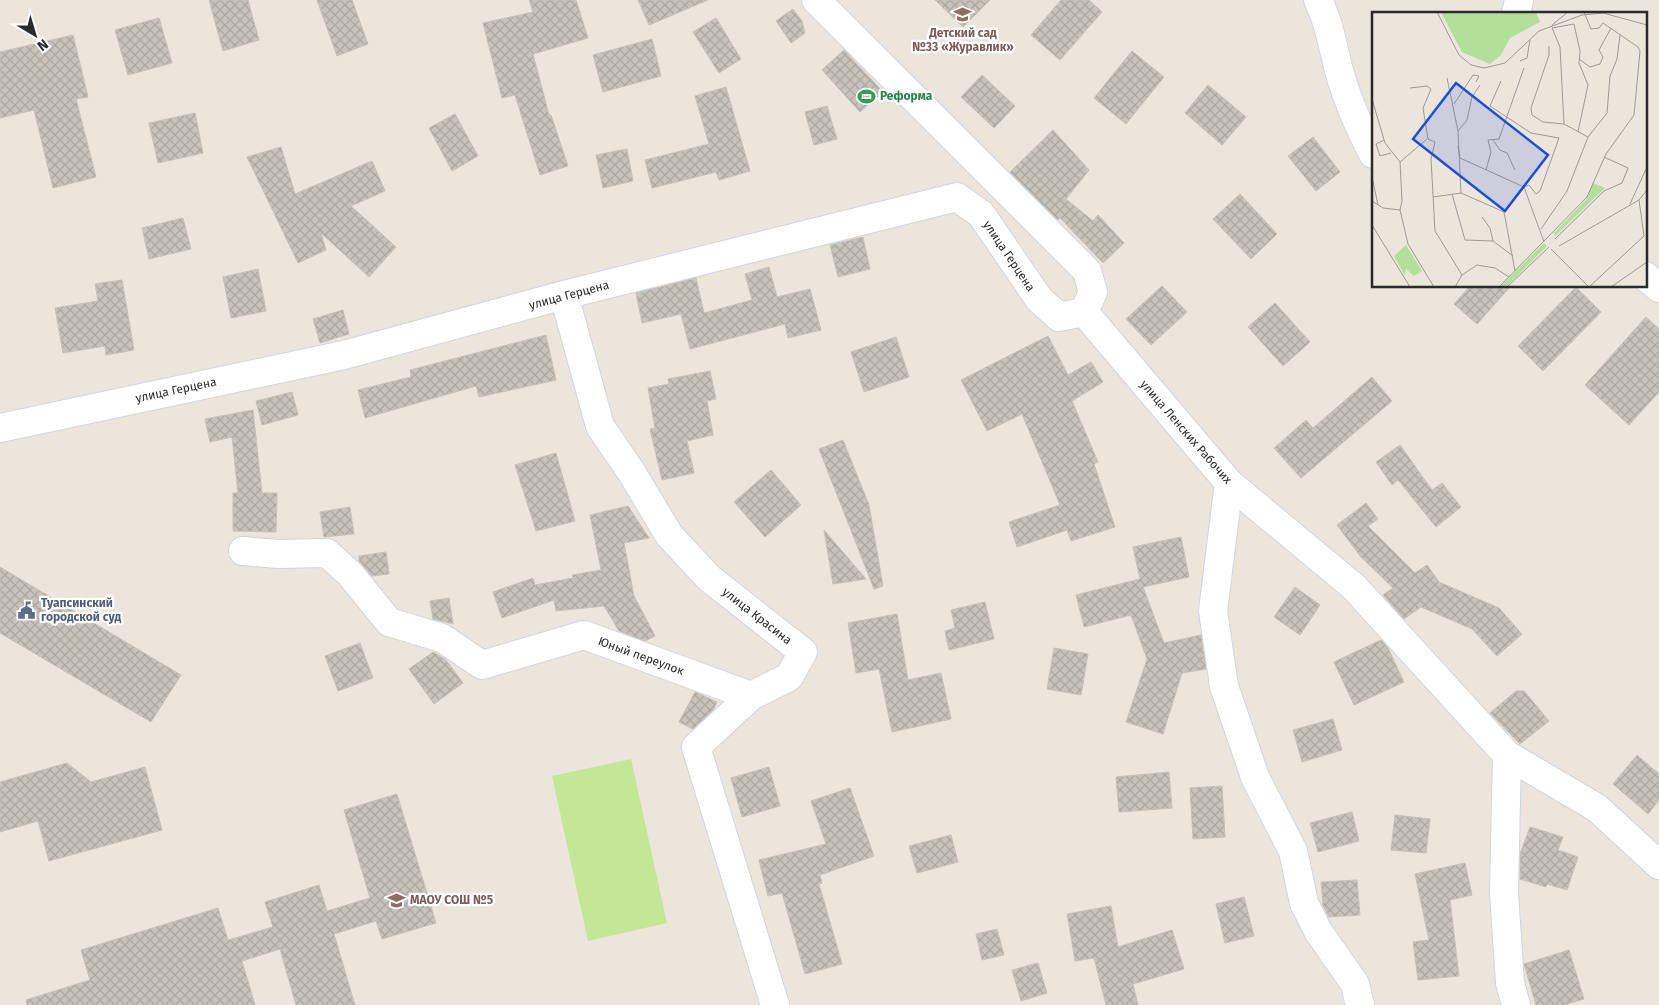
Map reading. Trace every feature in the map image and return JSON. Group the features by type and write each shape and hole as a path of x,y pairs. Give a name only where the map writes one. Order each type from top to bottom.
{"street":[{"path":"816,0 1087,271 1093,292 1084,312"},
{"path":"1318,0 1328,18 1339,68 1360,130 1372,152"},
{"name":"улица Герцена","path":"0,428 344,355 564,296 957,197 981,214 1039,299 1059,317 1084,312"},
{"path":"1646,277 1659,288"},
{"name":"улица Красина","path":"564,296 600,426 632,473 668,535 709,578 803,652 789,677 752,696 696,747 775,1005"},
{"name":"улица Ленских Рабочих","path":"1084,312 1229,483 1354,586 1507,755 1597,808 1659,865"},
{"path":"1229,483 1213,611 1224,686 1255,777 1293,850 1304,904 1318,930 1355,984 1360,1005"},
{"name":"Юный переулок","path":"243,551 278,554 327,553 350,574 389,622 442,638 482,665 584,635 752,696"},
{"path":"1507,755 1504,893 1510,983 1516,1005"}],"green space":[{"path":"631,759 667,923 588,941 552,776"}],"building":[{"path":"209,0 248,0 259,40 223,51"},
{"path":"317,0 352,0 368,44 337,56"},
{"path":"529,0 576,0 588,38 533,54 549,115 551,115 568,166 540,175 515,95 502,98 483,23 533,12"},
{"path":"638,0 708,0 649,25"},
{"name":"Детский сад №33 «Журавлик»","path":"935,0 990,0 963,27"},
{"path":"1061,0 1089,0 1102,12 1060,60 1031,35"},
{"path":"793,9 802,21 805,33 791,43 776,21"},
{"path":"159,18 172,63 128,75 115,30"},
{"path":"716,18 741,59 719,73 693,32"},
{"path":"73,35 88,97 76,99 96,177 53,188 34,110 0,118 0,52"},
{"path":"652,39 661,76 603,92 593,55"},
{"path":"844,50 883,92 860,112 822,70"},
{"path":"1132,51 1164,77 1126,124 1094,98"},
{"path":"982,75 1015,106 994,128 961,97"},
{"path":"1208,85 1246,117 1222,145 1185,113"},
{"path":"726,87 750,171 719,180 716,172 652,188 645,160 709,144 695,96"},
{"path":"827,106 837,139 814,145 805,112"},
{"path":"195,113 203,153 158,163 149,123"},
{"path":"455,114 478,156 452,171 429,128"},
{"path":"1053,130 1089,170 1066,199 1093,221 1098,215 1124,243 1103,263 1060,218 1058,220 1010,172"},
{"path":"1313,137 1340,172 1316,191 1288,156"},
{"path":"281,147 295,194 372,161 385,191 351,206 396,247 369,277 321,233 326,250 298,263 247,157"},
{"path":"627,149 633,181 603,188 596,155"},
{"path":"1240,194 1277,234 1251,259 1213,219"},
{"path":"183,218 191,249 149,259 142,228"},
{"path":"863,237 870,269 838,277 830,245"},
{"path":"769,267 777,297 810,289 821,330 788,338 785,324 690,349 681,314 642,323 636,293 696,278 704,313 752,300 745,274"},
{"path":"258,269 266,311 231,318 223,277"},
{"path":"122,280 134,350 106,355 105,346 63,353 55,308 98,301 95,284"},
{"path":"1162,286 1187,312 1151,345 1126,319"},
{"path":"1468,288 1509,288 1477,324 1454,304"},
{"path":"1575,288 1601,312 1543,371 1518,346"},
{"path":"1275,303 1310,342 1283,366 1248,327"},
{"path":"343,310 349,334 320,343 313,319"},
{"path":"1646,317 1659,329 1659,392 1629,425 1585,385"},
{"path":"546,335 556,380 479,397 476,386 365,418 358,390 411,377 410,370"},
{"path":"1048,336 1068,375 1091,362 1103,382 1072,401 1098,462 1094,464 1115,527 1071,541 1067,530 1017,547 1009,522 1060,505 1022,414 987,431 961,380"},
{"path":"896,337 909,377 864,392 851,352"},
{"path":"710,371 716,399 707,401 713,435 687,441 694,473 662,480 650,429 655,428 648,388 669,384 668,379"},
{"path":"1372,377 1392,401 1301,478 1274,448 1306,420 1313,428"},
{"path":"292,392 298,415 262,425 256,401"},
{"path":"253,410 262,493 277,493 276,532 233,531 233,493 238,493 232,437 210,442 205,419"},
{"path":"843,440 869,505 883,586 874,589 819,449"},
{"path":"1400,445 1432,490 1442,483 1461,507 1436,527 1398,480 1392,485 1376,462"},
{"path":"556,453 575,521 536,531 515,465"},
{"path":"771,470 801,505 765,537 734,502"},
{"path":"1366,503 1378,519 1368,526 1415,573 1427,565 1439,582 1499,608 1522,634 1497,656 1472,629 1421,607 1404,619 1383,595 1393,588 1361,557 1337,525"},
{"path":"628,506 649,538 624,543 634,596 655,636 645,641 619,631 604,606 556,611 554,600 502,618 493,592 533,578 535,585 573,578 572,575 601,570 590,515"},
{"path":"350,507 354,534 324,537 320,512"},
{"path":"824,530 866,579 833,584"},
{"path":"1181,537 1189,577 1143,587 1164,643 1201,635 1206,669 1182,673 1163,734 1126,722 1147,659 1131,615 1084,627 1076,595 1140,579 1133,547"},
{"path":"386,552 389,574 372,576 359,561 359,556"},
{"name":"Туапсинский городской суд","path":"0,567 181,675 151,722 0,633"},
{"path":"1295,587 1320,605 1300,635 1274,617"},
{"path":"449,598 453,624 433,619 430,601"},
{"path":"985,602 994,639 949,650 945,631 955,628 951,610"},
{"path":"897,614 908,680 941,673 951,719 892,732 879,669 856,673 848,623"},
{"path":"1381,640 1388,648 1404,682 1354,705 1334,662"},
{"path":"360,643 373,678 338,691 325,656"},
{"path":"1054,648 1088,654 1081,695 1047,689"},
{"path":"433,652 446,660 463,683 434,704 409,669"},
{"path":"1516,691 1524,691 1549,721 1520,744 1490,713"},
{"path":"695,692 717,702 713,710 693,729 679,722"},
{"path":"1333,719 1342,750 1302,762 1293,730"},
{"path":"1637,755 1659,774 1659,800 1648,814 1613,784"},
{"path":"67,763 91,782 145,767 162,830 49,861 38,821 0,832 0,782"},
{"path":"769,767 780,806 742,817 731,778"},
{"path":"1169,772 1172,808 1119,812 1116,777"},
{"path":"1222,786 1225,837 1193,839 1190,788"},
{"path":"850,788 874,856 820,875 822,883 819,884 842,964 805,974 782,893 768,896 759,860 826,844 811,801"},
{"name":"МАОУ СОШ №5","path":"397,794 436,923 382,939 376,921 334,934 355,1005 296,1005 280,949 242,961 255,1005 27,1005 26,1000 90,980 81,950 218,908 228,940 273,927 265,902 319,885 327,911 370,898 344,810"},
{"path":"1352,812 1359,841 1318,852 1310,823"},
{"path":"1395,815 1430,819 1426,853 1391,850"},
{"path":"1530,827 1563,837 1558,850 1578,857 1567,890 1547,884 1546,887 1520,879 1520,854"},
{"path":"951,835 958,862 917,873 909,846"},
{"path":"1465,863 1472,895 1450,900 1459,976 1418,980 1413,942 1429,940 1415,874"},
{"path":"1357,880 1360,915 1329,917 1323,905 1321,882"},
{"path":"1244,897 1254,936 1225,943 1216,904"},
{"path":"1111,906 1118,947 1172,930 1184,969 1133,984 1138,1005 1106,1005 1094,958 1075,961 1067,914"},
{"path":"997,929 1004,955 982,960 976,934"},
{"path":"1569,950 1584,999 1564,1005 1536,1005 1524,964"},
{"path":"1038,963 1047,993 1021,1001 1012,970"}],"place":[{"name":"Детский сад №33 «Журавлик»","path":"963,14"},
{"name":"Реформа","path":"866,96"},
{"name":"Туапсинский городской суд","path":"27,610"},
{"name":"МАОУ СОШ №5","path":"396,900"}]}
